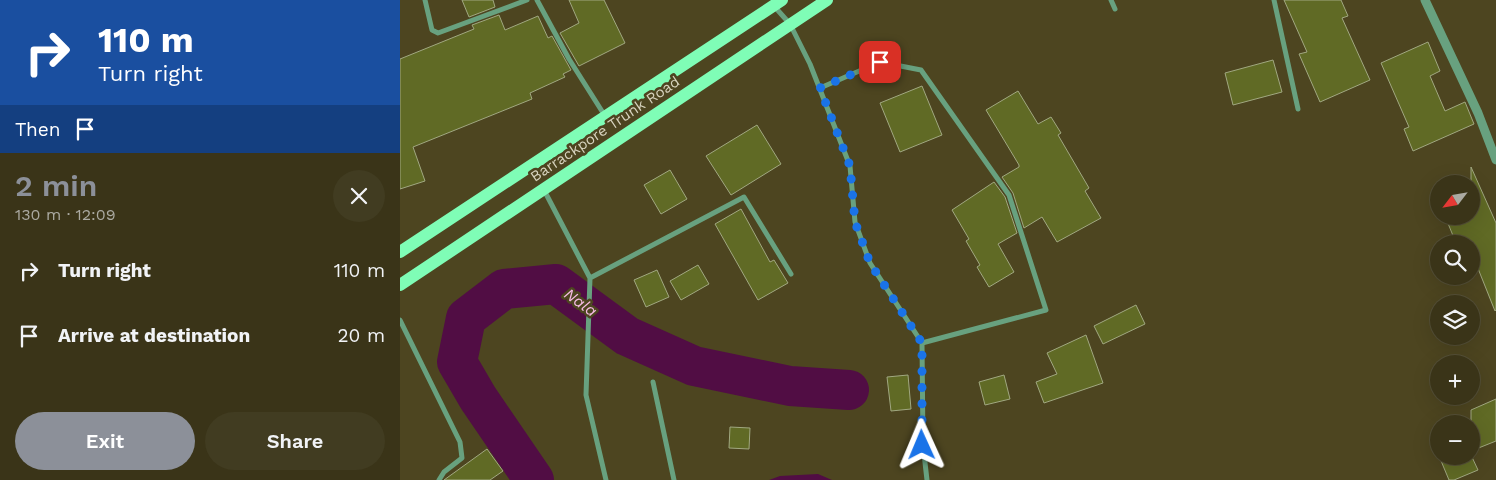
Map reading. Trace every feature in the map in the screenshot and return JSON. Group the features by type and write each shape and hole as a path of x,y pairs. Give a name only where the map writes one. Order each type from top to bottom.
{"main road":[{"name":"Barrackpore Trunk Road","path":"400,286 827,0"},
{"name":"Barrackpore Trunk Road","path":"400,252 778,3"}],"street":[{"path":"425,0 432,30 438,33 527,0"},
{"path":"537,0 569,59 605,116"},
{"path":"1111,0 1114,8"},
{"path":"1274,0 1298,109"},
{"path":"1425,0 1478,113 1496,160"},
{"path":"778,3 810,64 850,166 855,222 870,263 922,343 922,445 927,480"},
{"path":"820,88 880,62 921,70 1009,195 1046,310 922,343"},
{"path":"544,190 590,278 586,396 606,480"},
{"path":"590,278 744,197 791,274"},
{"path":"400,320 460,442 462,458 444,472 439,480"},
{"path":"653,382 674,480"}],"shaded area":[{"path":"818,474 832,480 769,480 780,476"}],"building":[{"path":"462,0 493,0 495,7 469,17"},
{"path":"569,0 604,0 625,43 579,66 560,33 579,23"},
{"path":"1284,0 1341,0 1348,16 1342,18 1370,80 1320,102 1299,54 1307,52"},
{"path":"499,15 505,30 538,16 548,38 552,36 571,70 563,74 565,77 530,93 532,99 413,147 425,181 400,189 400,59 474,29 472,25"},
{"path":"1428,42 1440,71 1430,76 1445,111 1465,102 1474,124 1413,151 1404,129 1409,127 1381,63"},
{"path":"1273,60 1282,92 1233,105 1225,73"},
{"path":"922,86 942,135 900,152 880,103"},
{"path":"1018,91 1038,124 1051,117 1061,133 1058,135 1089,188 1085,191 1101,218 1057,242 1042,217 1024,228 1013,193 1002,177 1019,167 1019,165 986,110"},
{"path":"757,125 781,164 731,195 706,156"},
{"path":"670,170 687,199 661,214 644,185"},
{"path":"994,182 1005,197 1017,233 998,244 1014,272 989,287 977,267 980,265 966,241 969,239 952,210"},
{"path":"1480,187 1496,223 1495,311 1480,274 1480,235 1453,235 1449,225 1480,225"},
{"path":"741,209 770,262 774,260 788,283 758,300 715,224"},
{"path":"698,265 709,284 681,300 670,281"},
{"path":"657,270 669,297 646,307 634,280"},
{"path":"1136,305 1145,324 1103,344 1094,326"},
{"path":"1086,335 1103,383 1044,403 1036,382 1057,374 1047,353"},
{"path":"908,375 911,409 891,411 887,377"},
{"path":"1004,375 1010,399 985,405 979,382"},
{"path":"1496,399 1496,441 1480,447 1480,415 1471,415 1471,410"},
{"path":"730,427 750,428 749,449 729,448"},
{"path":"487,449 503,471 490,480 444,480"},
{"path":"1443,465 1476,465 1478,470 1454,480 1449,480"}],"waterway":[{"name":"Nala","path":"534,480 478,398 457,362 466,318 504,289 556,284 627,336 694,366 790,386 849,390"}],"route":[{"path":"880,62 820,88 850,166 855,222 870,263 922,343 922,445"}]}
